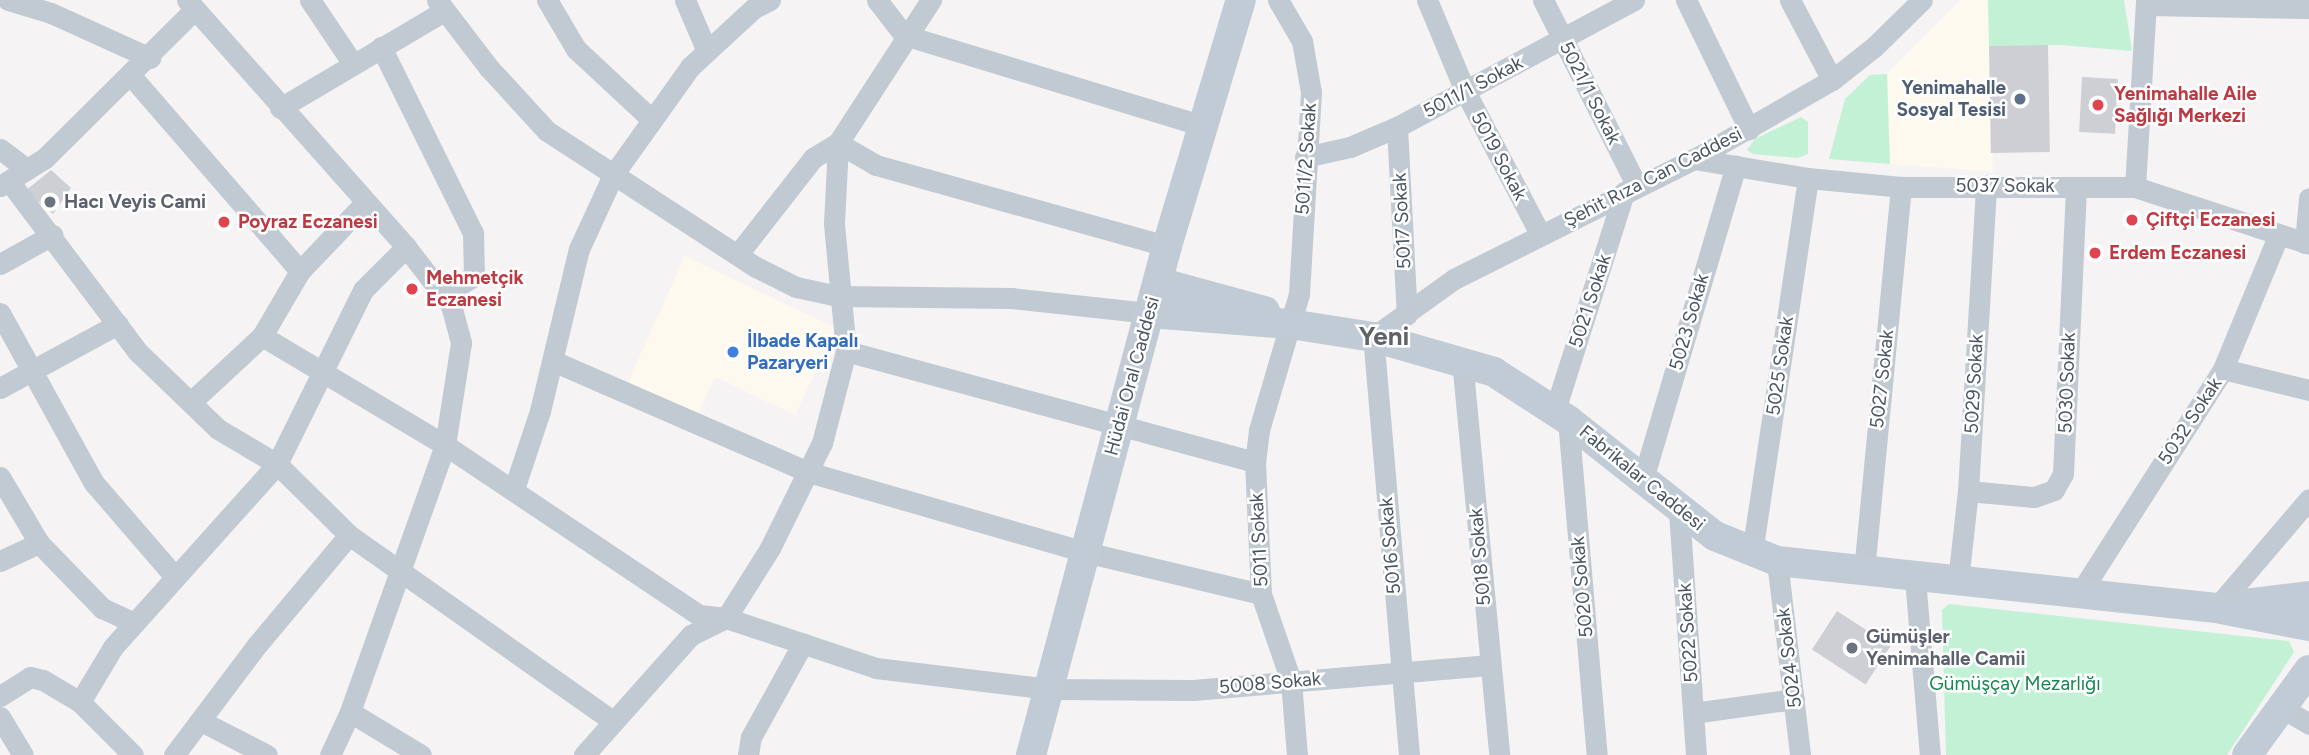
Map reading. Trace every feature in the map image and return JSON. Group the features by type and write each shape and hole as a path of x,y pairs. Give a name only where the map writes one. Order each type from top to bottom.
{"street":[{"path":"8,0 51,13 150,58"},
{"path":"310,0 353,64"},
{"path":"547,0 576,49 650,118"},
{"path":"685,0 706,49"},
{"path":"514,489 553,361 579,249 613,175 650,118 706,49 770,0"},
{"path":"877,0 904,35 1201,125"},
{"path":"738,254 813,158 838,143 904,35 930,0"},
{"name":"Hüdai Oral Caddesi","path":"1031,755 1167,246 1201,125 1241,0"},
{"name":"5011/2 Sokak","path":"1278,0 1292,19 1309,63 1299,294 1290,324"},
{"name":"5019 Sokak","path":"1427,0 1465,91 1540,234"},
{"name":"5021/1 Sokak","path":"1543,0 1631,189"},
{"name":"5011/1 Sokak","path":"1305,157 1350,147 1398,127 1634,0"},
{"path":"1686,0 1749,129"},
{"path":"1790,0 1832,79"},
{"name":"Şehit Rıza Can Caddesi","path":"1373,337 1454,279 1694,159 1832,79 1901,8 1922,0"},
{"path":"2135,187 2146,2 2309,8"},
{"path":"330,755 350,712 402,572 445,445 461,343 451,305 406,247 190,5 132,77 27,169 5,184 52,235 138,352 218,429 277,464 349,535 402,572 611,720"},
{"path":"280,108 441,6 547,131 738,254 796,287 838,296 1011,298 1150,313"},
{"path":"380,47 473,233 474,276 443,295"},
{"path":"132,77 300,271"},
{"name":"5017 Sokak","path":"1398,127 1407,314"},
{"path":"838,143 876,164 1167,246"},
{"path":"584,755 611,720 691,635 726,618 770,548 808,472 832,412 846,351 838,296 834,223 838,143"},
{"path":"0,149 27,169"},
{"name":"5037 Sokak","path":"1694,159 1808,178 1901,187 2135,187 2307,244"},
{"name":"5023 Sokak","path":"1643,479 1735,166"},
{"name":"5025 Sokak","path":"1765,557 1808,178"},
{"name":"5029 Sokak","path":"1958,581 1968,491 1986,186"},
{"name":"5027 Sokak","path":"1864,571 1901,187"},
{"name":"5030 Sokak","path":"1968,491 2034,497 2054,490 2063,474 2076,187"},
{"name":"5021 Sokak","path":"1562,415 1631,189"},
{"path":"2307,244 2309,198"},
{"path":"191,402 262,336 300,271 366,202"},
{"path":"0,264 52,235"},
{"name":"5032 Sokak","path":"2080,593 2223,369 2278,236"},
{"path":"80,702 113,647 277,464 321,369 363,290 406,247"},
{"name":"Fabrikalar Caddesi","path":"1158,282 1269,312 1290,324"},
{"path":"0,313 31,375 94,483 175,577"},
{"name":"Fabrikalar Caddesi","path":"1150,313 1290,324 1373,337 1462,360 1494,372 1562,415 1643,479 1679,512 1765,557 1915,578 2216,608 2309,626"},
{"path":"0,388 31,375 118,324"},
{"name":"5011 Sokak","path":"1290,324 1259,430 1255,462 1261,594 1291,681 1297,755"},
{"name":"5008 Sokak","path":"262,336 321,369 514,489 699,615 726,618 876,668 1050,690 1193,690 1490,665"},
{"name":"5016 Sokak","path":"1373,337 1409,755"},
{"path":"846,351 1118,428 1255,462"},
{"name":"5018 Sokak","path":"1462,360 1499,755"},
{"path":"553,361 808,472 1084,552 1261,594"},
{"path":"2223,369 2309,390"},
{"name":"5020 Sokak","path":"1562,415 1597,755"},
{"path":"0,477 39,543 102,608 134,623"},
{"path":"2216,608 2309,499"},
{"name":"5022 Sokak","path":"1679,512 1696,755"},
{"path":"174,755 257,645 349,535"},
{"path":"0,561 39,543"},
{"name":"5024 Sokak","path":"1765,557 1794,699 1800,755"},
{"path":"1915,578 1930,755"},
{"name":"Fabrikalar Caddesi","path":"2216,608 2309,596"},
{"path":"748,755 751,737 803,643"},
{"path":"2247,755 2309,670"},
{"path":"0,696 30,677 43,680 80,702 133,755"},
{"path":"1693,713 1794,699"},
{"path":"2280,707 2309,724"},
{"path":"350,712 421,755"},
{"path":"0,717 23,755"},
{"path":"201,721 267,755"}],"shaded area":[{"path":"1961,0 1988,0 1993,172 1890,164 1887,74"},
{"name":"İlbade Kapalı Pazaryeri","path":"685,256 836,328 795,415 715,377 698,414 628,382"}],"green space":[{"path":"1988,0 2124,0 2132,51 2061,45 1989,46"},
{"path":"1887,74 1890,164 1829,159 1845,99 1870,75"},
{"path":"1801,117 1808,122 1808,154 1797,158 1753,154 1747,150 1755,139"},
{"name":"Gümüşçay Mezarlığı","path":"1949,604 2289,641 2294,652 2227,755 1946,755 1942,610"}],"building":[{"name":"Yenimahalle Sosyal Tesisi","path":"2048,45 2050,152 1991,153 1989,46"},
{"name":"Yenimahalle Aile Sağlığı Merkezi","path":"2082,77 2118,79 2115,134 2079,132"},
{"name":"Hacı Veyis Cami","path":"51,170 71,188 53,214 25,191"},
{"name":"Gümüşler Yenimahalle Camii","path":"1837,611 1891,646 1866,684 1812,650"}],"place":[{"name":"Yenimahalle Sosyal Tesisi","path":"2020,99"},
{"name":"Yenimahalle Aile Sağlığı Merkezi","path":"2098,105"},
{"name":"Hacı Veyis Cami","path":"50,202"},
{"name":"Çiftçi Eczanesi","path":"2132,220"},
{"name":"Poyraz Eczanesi","path":"224,222"},
{"name":"Erdem Eczanesi","path":"2095,253"},
{"name":"Mehmetçik Eczanesi","path":"412,289"},
{"name":"İlbade Kapalı Pazaryeri","path":"733,352"},
{"name":"Gümüşler Yenimahalle Camii","path":"1852,648"}],"district":[{"name":"Yeni","path":"1384,337"}]}
